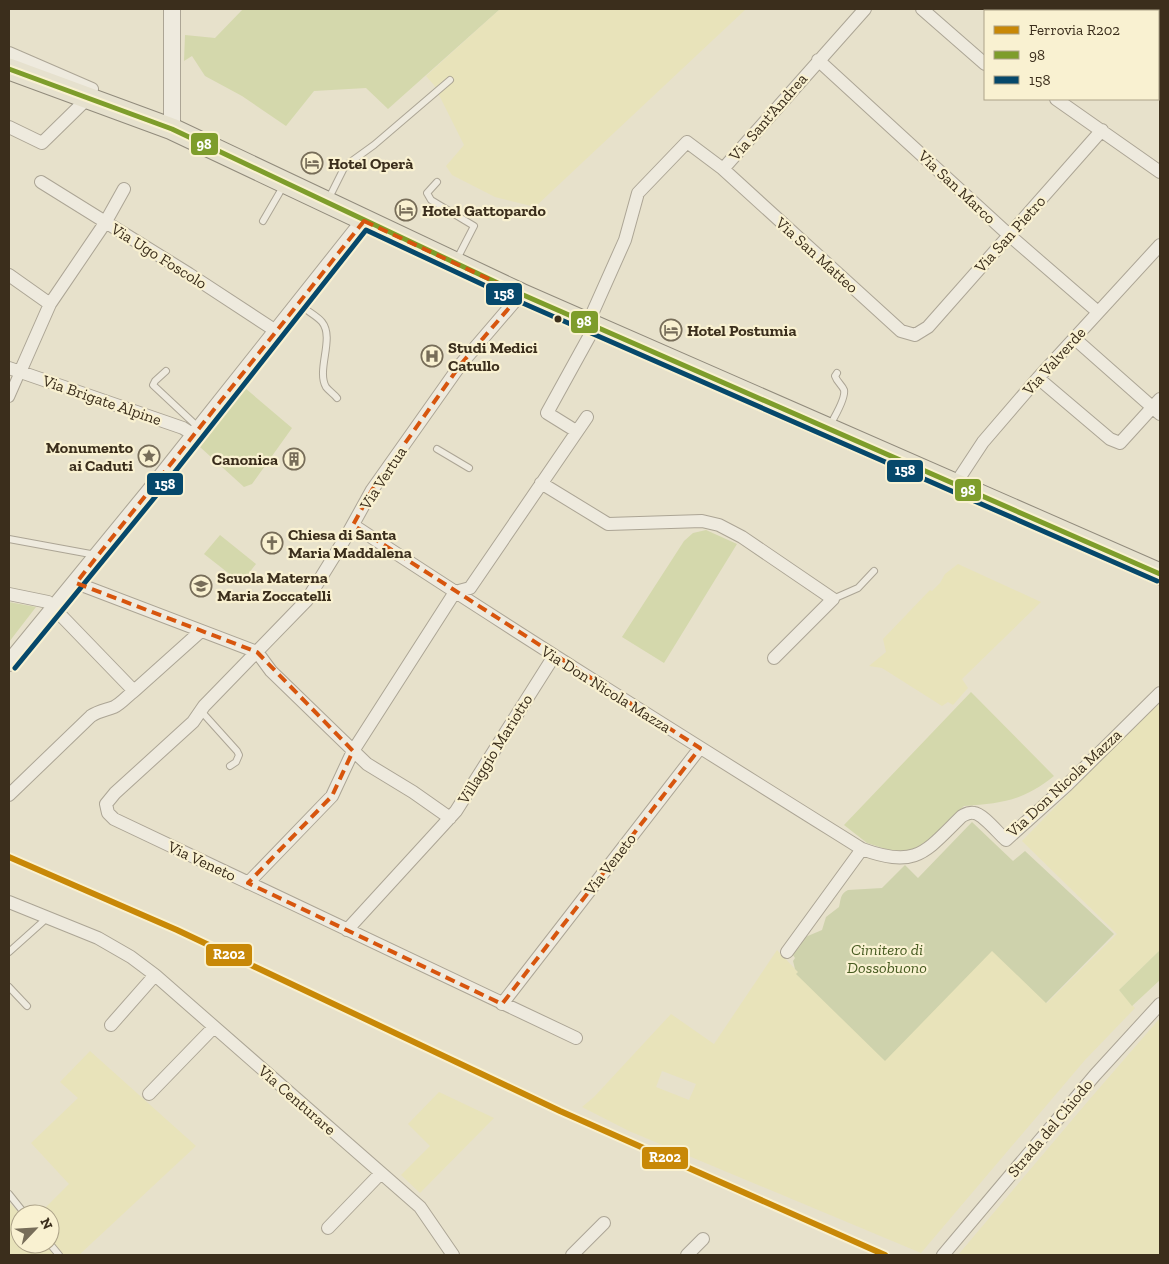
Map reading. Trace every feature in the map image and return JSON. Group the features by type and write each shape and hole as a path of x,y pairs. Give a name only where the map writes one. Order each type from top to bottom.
{"main road":[{"path":"9,69 165,127 521,294 1160,574"}],"street":[{"path":"165,127 172,9"},
{"name":"Via Sant'Andrea","path":"592,325 625,240 638,194 686,142 723,169 865,9"},
{"path":"922,9 984,63"},
{"path":"9,53 93,90 92,99 42,143 9,128"},
{"name":"Via San Marco","path":"818,60 1009,235 1098,312"},
{"path":"1057,100 1160,172"},
{"name":"Via San Pietro","path":"915,335 928,327 1102,130"},
{"name":"Via San Matteo","path":"723,169 901,331 915,335"},
{"name":"Via Ugo Foscolo","path":"41,182 189,274 276,331"},
{"path":"9,397 14,370 50,304 105,223 124,189"},
{"path":"9,664 76,583 364,221"},
{"name":"Via Valverde","path":"956,483 984,442 1038,378 1160,245"},
{"path":"9,275 50,304"},
{"name":"Via Vertua","path":"257,652 307,600 354,525 372,490 461,364 521,294"},
{"path":"576,431 547,412 592,325"},
{"path":"1038,378 1110,439 1120,443 1158,407 1074,338"},
{"name":"Via Brigate Alpine","path":"14,370 197,432"},
{"path":"248,883 332,796 353,751 455,592 470,588 587,417"},
{"path":"541,483 608,524 702,521 719,525 742,537 833,599 774,658"},
{"name":"Via Don Nicola Mazza","path":"354,525 554,656 862,849 889,856 915,856 925,852 962,816 969,812 976,812 1006,840 1067,785 1160,693"},
{"path":"76,583 257,652"},
{"path":"9,594 48,602 134,691"},
{"path":"9,795 91,716 119,704 201,631"},
{"name":"Via Veneto","path":"257,652 192,722 108,799 106,804 108,813 114,820 576,1038"},
{"name":"Villaggio Mariotto","path":"257,652 271,671 367,764 413,792 450,818 554,656"},
{"name":"Via Veneto","path":"502,1004 700,748"},
{"path":"346,930 450,818"},
{"path":"787,952 862,849"},
{"name":"Via Centurare","path":"9,902 106,943 131,957 155,976 420,1207 454,1255"},
{"path":"111,1025 155,976"},
{"name":"Strada del Chiodo","path":"943,1255 1095,1075 1160,1004"},
{"path":"149,1094 214,1027"},
{"path":"328,1228 381,1173"},
{"path":"572,1255 604,1223"},
{"path":"687,1255 703,1238"}],"lane":[{"path":"326,203 345,166 374,145 450,80"},
{"path":"436,182 428,193 431,200 474,226 455,262"},
{"path":"263,221 285,184"},
{"path":"304,308 322,322 326,332 326,350 323,365 326,386 337,398"},
{"path":"166,371 155,380 153,385 197,432"},
{"path":"829,428 844,395 843,388 836,381 836,373"},
{"path":"437,449 469,468"},
{"path":"9,539 98,555"},
{"path":"833,599 858,588 874,571"},
{"path":"201,711 237,751 239,755 236,762 230,766"},
{"path":"9,952 47,917"},
{"path":"9,987 27,1006"},
{"path":"9,1194 17,1204"}],"highlighted area":[{"path":"364,221 521,294 461,364 372,490 353,525 700,748 502,1004 248,883 332,796 353,751 257,652 76,583"}],"shaded area":[{"path":"500,9 746,9 535,207 495,197 452,175 446,166 464,145 434,85 426,76"},
{"path":"958,564 1041,602 962,679 968,688 953,705 948,702 942,706 882,668 869,666 886,652 883,639 930,590 932,591 940,583 945,574"},
{"path":"1160,700 1160,950 1119,990 1135,1008 1085,1060 921,1253 629,1131 582,1107 594,1097 671,1014 714,1044 777,950 797,971 992,948 1047,1003 1117,934 1022,841","holes":["662,1071 696,1084 689,1100 656,1087"]},
{"path":"1160,1018 1160,1255 958,1255 1089,1100"},
{"path":"90,1051 196,1146 79,1255 64,1255 60,1250 60,1204 49,1204 69,1184 31,1143 78,1098 60,1082"},
{"path":"439,1092 494,1118 420,1193 401,1175 430,1146 408,1124"},
{"path":"9,1202 11,1204 10,1254 56,1255 9,1255"}],"green space":[{"path":"243,9 500,9 388,109 366,88 314,91 286,126 242,96 205,76 192,56 184,61 185,35 215,38"},
{"path":"245,388 292,428 252,484 244,487 200,447"},
{"path":"706,530 737,544 664,663 622,637 684,541 693,533"},
{"path":"220,535 256,564 241,583 204,554"},
{"path":"9,602 36,607 9,642"},
{"path":"971,692 1054,776 1022,796 990,804 964,806 924,845 912,850 892,851 867,843 844,825"},
{"name":"Cimitero di Dossobuono","path":"972,822 1013,861 1025,851 1114,934 1046,1003 992,951 885,1061 796,974 798,972 793,961 795,949 800,946 803,938 822,930 826,917 839,907 841,897 845,892 848,890 882,888 905,865 918,878"},
{"path":"1160,950 1160,980 1132,1006 1119,990"}],"rail line":[{"name":"R202","path":"9,857 177,930 560,1111 885,1255"}],"transit line":[{"name":"98","path":"9,69 172,129 521,294 1160,574"},
{"name":"158","path":"15,668 155,497 366,230 518,301 1157,581"}],"place":[{"name":"Hotel Operà","path":"312,163"},
{"name":"Hotel Gattopardo","path":"406,210"},
{"name":"Hotel Postumia","path":"671,330"},
{"name":"Studi Medici Catullo","path":"432,356"},
{"name":"Monumento ai Caduti","path":"149,456"},
{"name":"Canonica","path":"294,459"},
{"name":"Chiesa di Santa Maria Maddalena","path":"272,543"},
{"name":"Scuola Materna Maria Zoccatelli","path":"201,586"}]}
